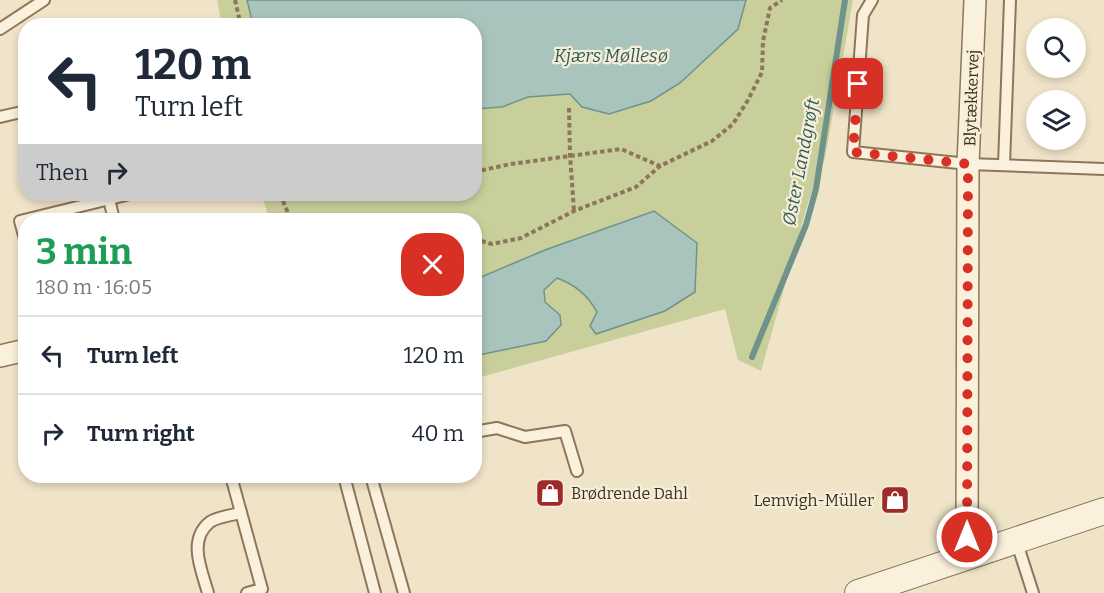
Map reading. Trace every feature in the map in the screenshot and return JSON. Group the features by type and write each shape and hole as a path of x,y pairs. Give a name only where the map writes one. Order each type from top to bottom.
{"street":[{"name":"Blytækkervej","path":"972,555 967,537 968,164 975,0"},
{"path":"0,356 18,352"},
{"path":"871,591 910,580 972,555 1104,511"}],"lane":[{"path":"0,28 44,0"},
{"path":"872,0 864,15 853,152 968,164 1104,169"},
{"path":"1004,165 1010,0"},
{"path":"0,117 18,113"},
{"path":"52,213 101,201"},
{"path":"482,431 496,428 525,437 565,431 577,471"},
{"path":"233,483 262,589 247,593"},
{"path":"346,483 375,593"},
{"path":"373,483 404,593"},
{"path":"208,593 196,550 199,536 210,521 241,513"},
{"path":"1016,540 1033,593"}],"path":[{"path":"236,0 239,18"},
{"path":"482,241 492,244 521,238 574,211 636,187 660,166 712,141 733,124 762,72 764,41 770,8 782,0"},
{"path":"569,108 574,211"},
{"path":"482,170 621,149 660,166"}],"green space":[{"path":"217,0 247,0 251,18 221,18"},
{"path":"746,0 853,0 825,158 808,203 761,371 738,360 725,309 482,377 482,354 546,341 560,315 545,302 544,290 557,277 580,291 597,311 665,311 545,250 482,277 482,213 267,213 264,201 482,201 482,108 502,107 528,97 570,94 582,107 738,29"}],"water":[{"name":"Kjærs Møllesø","path":"247,0 746,0 738,29 680,83 651,101 609,114 582,107 570,94 528,97 502,107 482,108 482,18 251,18"},
{"path":"654,211 697,243 695,292 665,311 596,334 590,326 597,312 589,300 580,291 557,278 544,290 545,302 560,315 561,325 546,341 482,354 482,277 545,250"}],"waterway":[{"name":"Øster Landgrøft","path":"752,357 806,225 816,189 845,0"}],"place":[{"name":"Brødrende Dahl","path":"550,493"},
{"name":"Lemvigh-Müller","path":"895,500"}],"route":[{"path":"858,84 853,152 968,164 967,537"}]}
